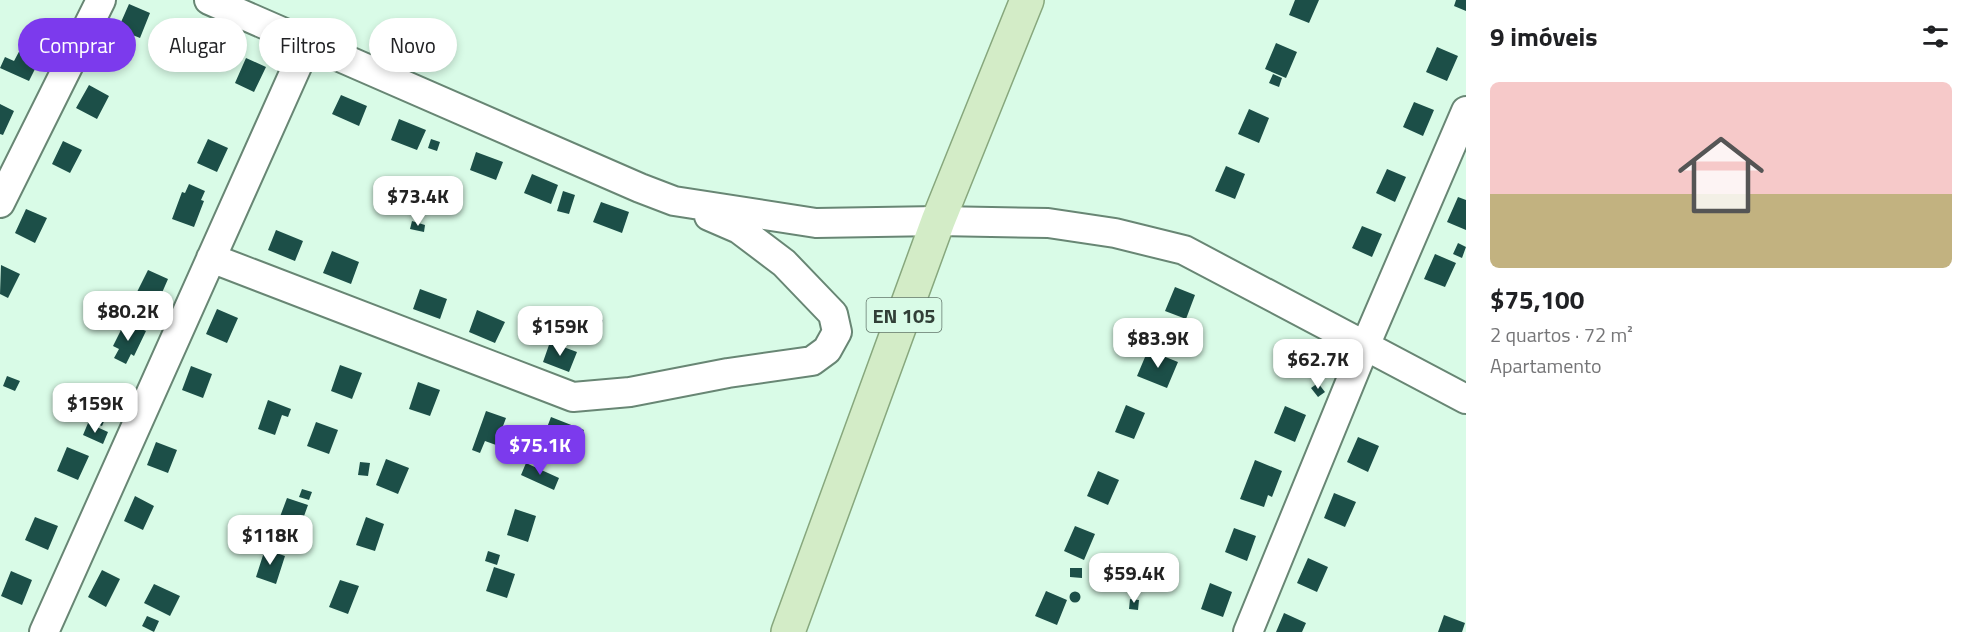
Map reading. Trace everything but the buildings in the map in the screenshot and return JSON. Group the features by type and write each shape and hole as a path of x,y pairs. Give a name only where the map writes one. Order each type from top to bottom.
{"main road":[{"name":"EN 105","path":"788,632 938,221 1027,0"}],"street":[{"path":"0,203 102,0"},
{"path":"209,0 259,22"},
{"path":"211,258 573,397 630,392 728,373 812,361 827,350 837,332 833,314 784,263 739,229 357,65"},
{"path":"44,632 294,72"},
{"path":"1248,632 1365,346 1466,111"},
{"path":"674,201 816,223 938,221 1048,223 1115,233 1184,250 1466,399"}]}
